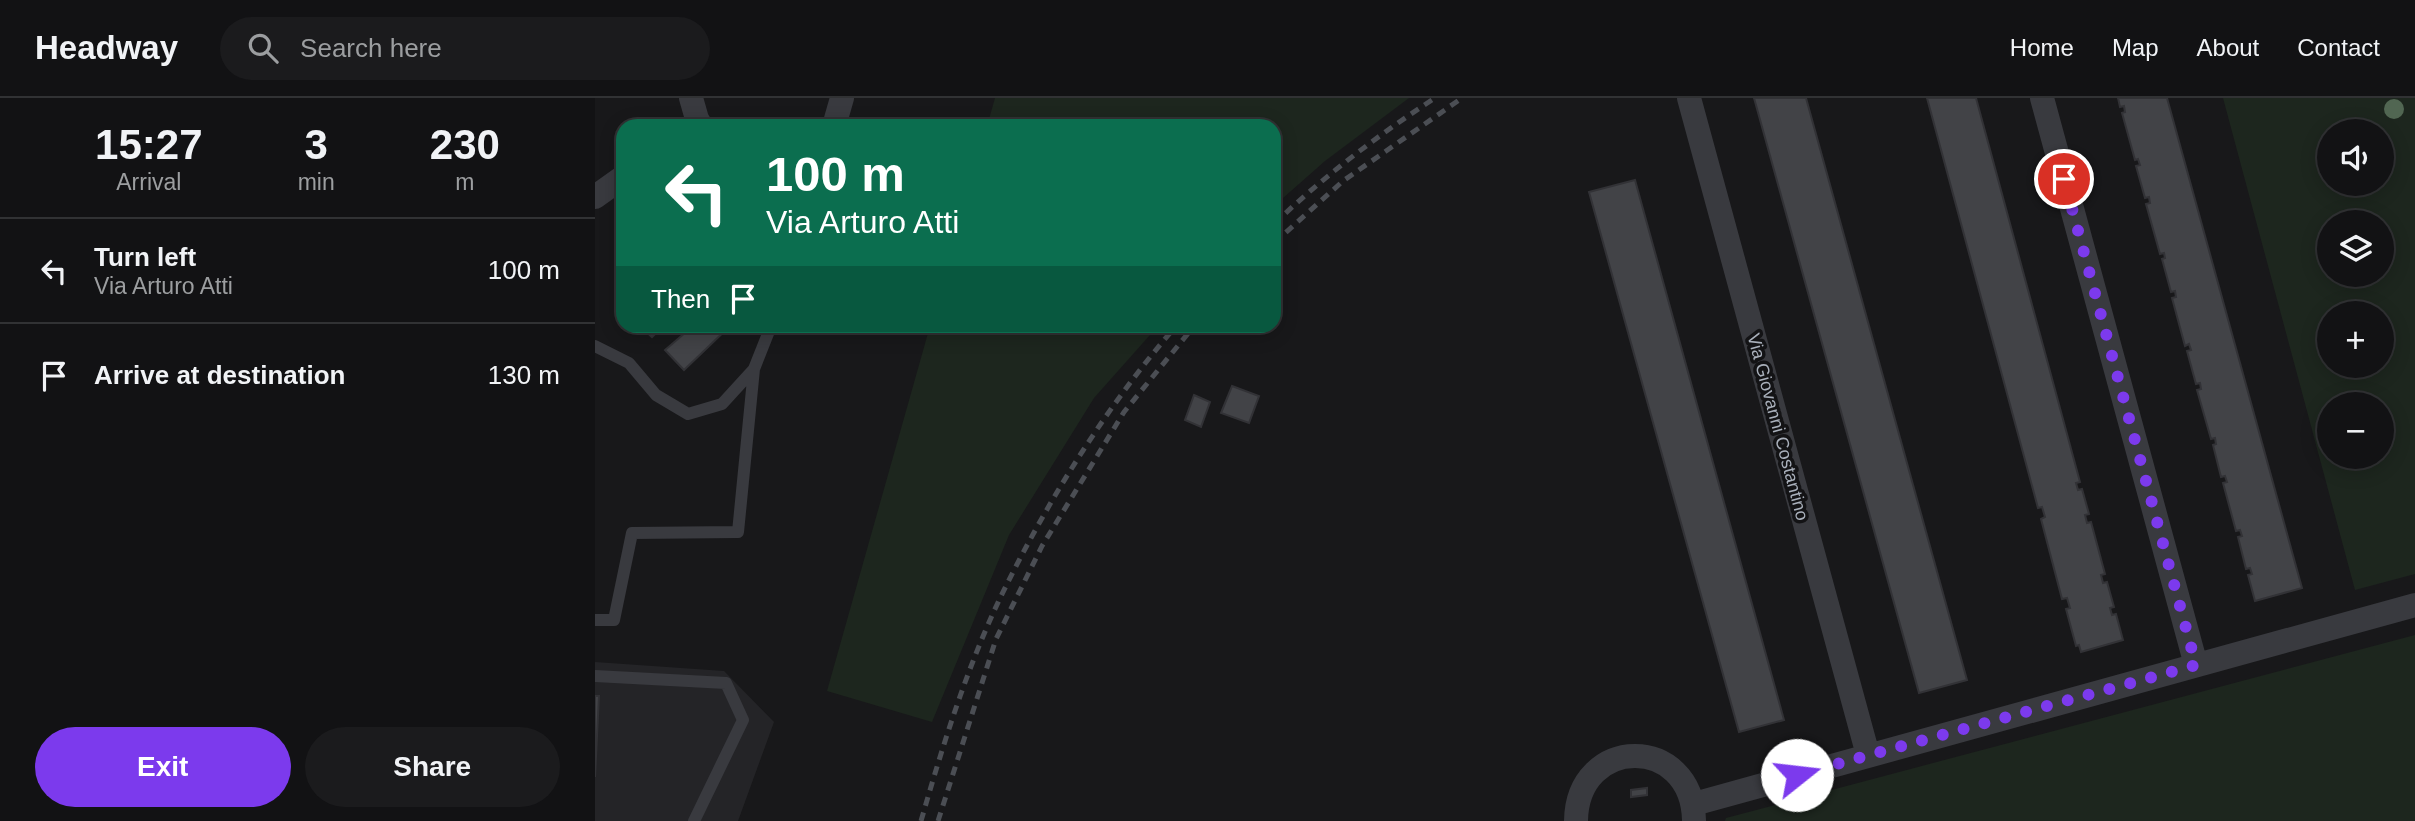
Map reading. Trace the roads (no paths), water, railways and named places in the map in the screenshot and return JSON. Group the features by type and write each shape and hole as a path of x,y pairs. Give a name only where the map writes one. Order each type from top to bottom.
{"street":[{"path":"836,119 842,98"},
{"name":"Via Giovanni Costantino","path":"1689,98 1868,755"},
{"path":"2042,98 2196,665"},
{"path":"595,197 616,182"},
{"path":"1576,821 1576,805 1583,785 1596,769 1614,759 1635,755 1655,759 1673,769 1687,785 1694,813 1868,755 2415,605"}],"lane":[{"path":"595,620 614,620 632,533 738,531 754,369 768,333"},
{"path":"595,346 629,363 656,395 688,414 722,404 754,369"},
{"path":"595,676 726,683 743,720 694,821"}],"railway":[{"path":"1281,218 1351,157 1435,98"},
{"path":"1281,237 1343,181 1462,98"},
{"path":"921,821 970,669 1008,582 1084,449 1128,385 1170,333"},
{"path":"938,821 996,639 1042,546 1124,412 1188,333"}]}
